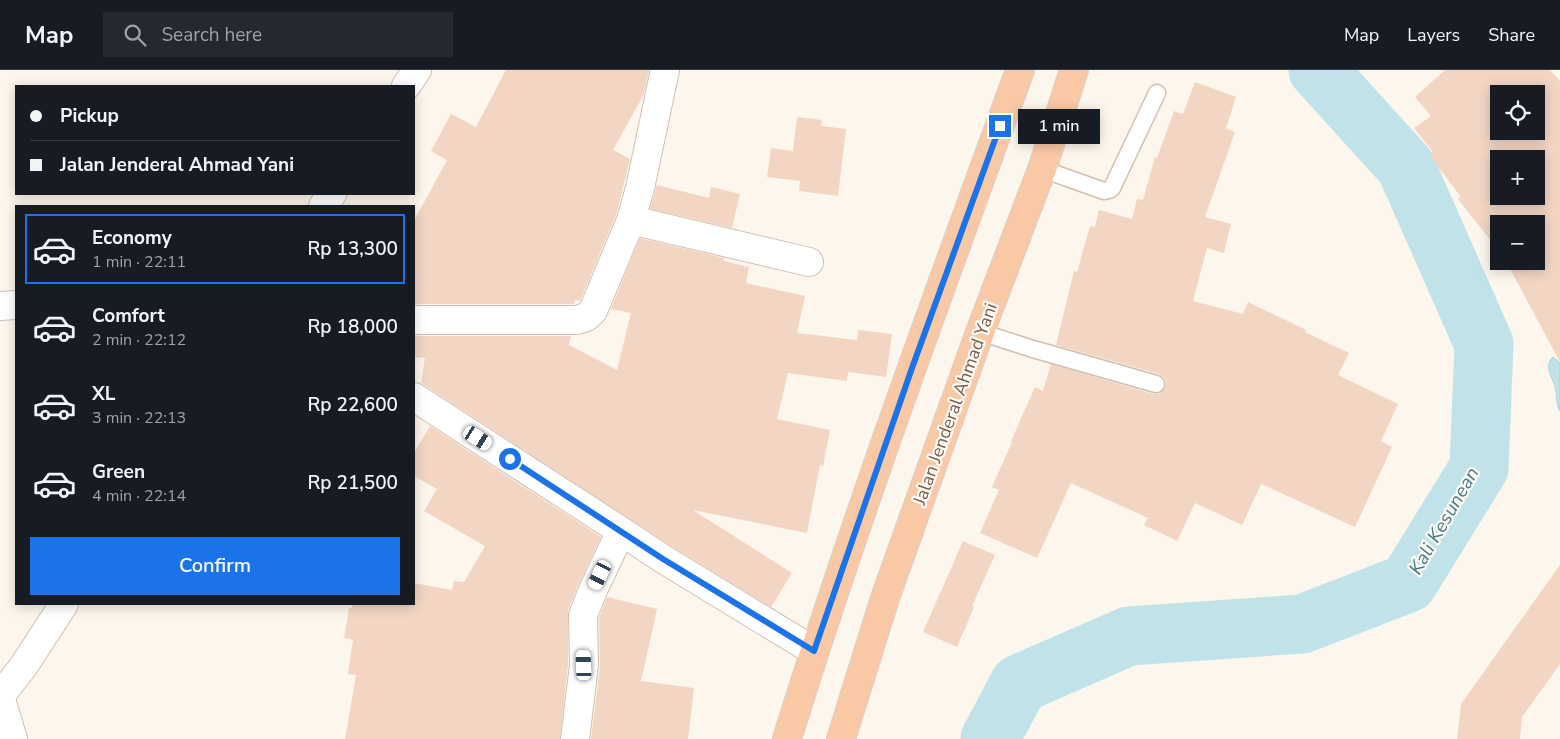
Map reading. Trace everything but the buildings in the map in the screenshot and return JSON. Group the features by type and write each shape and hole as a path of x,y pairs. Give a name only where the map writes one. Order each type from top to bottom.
{"highway":[{"path":"787,739 814,651 912,368 1020,70"},
{"name":"Jalan Jenderal Ahmad Yani","path":"841,739 885,598 980,332 1042,169 1074,72"}],"street":[{"path":"407,85 417,70"},
{"path":"415,320 577,320 586,317 593,311 631,220 640,188 665,70"},
{"path":"631,220 808,262"},
{"path":"0,306 15,305"},
{"path":"415,398 663,559 814,651"},
{"path":"575,739 584,665 583,614 622,531"},
{"path":"13,739 0,696 23,667 63,605"}],"lane":[{"path":"1042,169 1104,192 1109,190 1112,188 1158,93"},
{"path":"980,332 1156,384"}],"water":[{"path":"1553,357 1560,363 1560,411 1549,369 1550,361"}],"waterway":[{"name":"Kali Kesunean","path":"990,739 1019,684 1129,636 1302,624 1408,583 1479,468 1484,344 1406,167 1318,70"}],"route":[{"path":"510,459 663,559 814,651 912,368 1000,126"}]}
